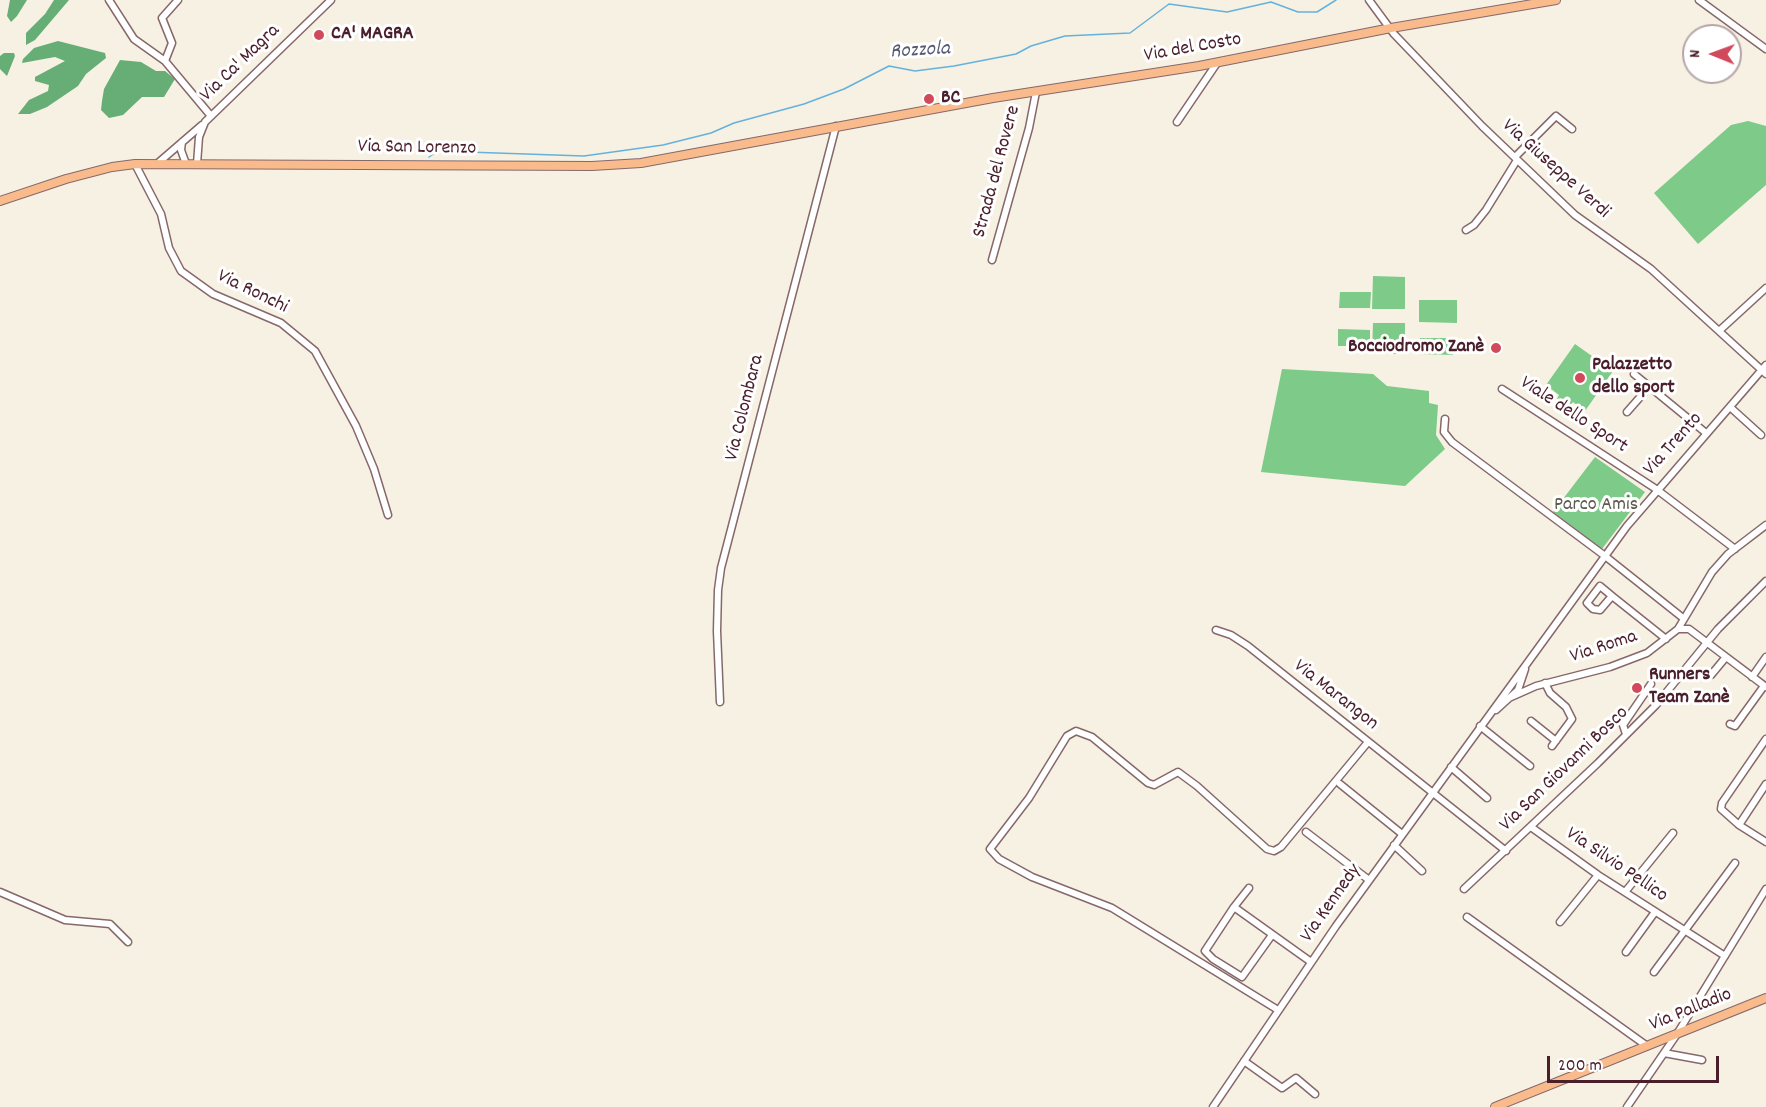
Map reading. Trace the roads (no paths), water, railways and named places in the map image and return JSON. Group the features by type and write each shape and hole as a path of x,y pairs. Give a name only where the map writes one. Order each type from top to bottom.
{"main road":[{"name":"Via del Costo","path":"836,126 1216,63 1391,28 1556,0"},
{"name":"Via San Lorenzo","path":"0,201 77,176 135,164 592,166 641,163 836,126"},
{"name":"Via Palladio","path":"1495,1107 1766,998"}],"street":[{"path":"109,0 134,39 165,62 211,116"},
{"path":"165,62 172,43 162,18 178,0"},
{"name":"Via Ca' Magra","path":"197,164 199,137 205,122 331,0"},
{"name":"Via Giuseppe Verdi","path":"1370,0 1391,28 1516,159 1575,215 1651,269 1765,370"},
{"path":"1699,0 1766,49"},
{"path":"1177,122 1216,63"},
{"name":"Strada del Rovere","path":"992,260 1029,128 1035,92"},
{"path":"1466,230 1474,225 1486,210 1516,159 1556,116 1572,129"},
{"path":"158,163 205,122"},
{"name":"Via Colombara","path":"720,702 717,631 721,568 836,126"},
{"path":"186,164 180,150 182,142 187,138"},
{"name":"Via Ronchi","path":"135,164 161,214 168,248 182,271 213,294 281,323 315,351 356,426 374,469 388,515"},
{"path":"1719,331 1766,288"},
{"name":"Via Trento","path":"1506,692 1656,489 1765,370"},
{"path":"1634,374 1706,433"},
{"path":"1627,412 1649,387"},
{"name":"Viale dello Sport","path":"1502,389 1656,489 1735,549"},
{"path":"1730,407 1761,435"},
{"path":"1445,418 1444,432 1452,442 1605,556 1683,618"},
{"name":"Via Roma","path":"1509,698 1545,683 1632,660 1647,653 1678,629 1712,572 1735,549 1766,525"},
{"name":"Via San Giovanni Bosco","path":"1464,890 1656,705 1707,642 1766,581"},
{"path":"1587,603 1600,586 1666,639"},
{"path":"1578,595 1593,609 1600,610 1612,596"},
{"name":"Via Roma","path":"1688,629 1691,608"},
{"path":"1678,629 1688,629 1765,687 1735,726 1730,724"},
{"name":"Via Marangon","path":"1215,630 1248,646 1506,851"},
{"path":"1712,675 1726,657"},
{"path":"1752,678 1766,657"},
{"name":"Via Trento","path":"1522,684 1525,667"},
{"name":"Via Roma","path":"1514,681 1536,686"},
{"path":"1531,721 1554,743 1572,719 1566,707 1550,693 1545,683"},
{"path":"1506,692 1509,698 1522,684"},
{"path":"1626,734 1623,725 1651,684"},
{"name":"Via Kennedy","path":"1212,1107 1369,880 1506,692"},
{"name":"Via Kennedy","path":"1481,725 1509,698"},
{"path":"1481,725 1530,766"},
{"path":"1278,1010 1112,908 1032,877 999,859 990,849 1029,798 1067,736 1076,731 1092,737 1148,783 1154,785 1178,772 1270,850 1281,847 1368,742"},
{"path":"1766,739 1722,803 1725,814 1766,842"},
{"path":"1451,767 1487,798"},
{"path":"1340,784 1402,834"},
{"path":"1739,825 1766,784"},
{"name":"Via Silvio Pellico","path":"1531,827 1598,875 1725,956"},
{"path":"1306,832 1369,880"},
{"path":"1625,892 1673,833"},
{"path":"1394,845 1422,871"},
{"path":"1654,972 1735,863"},
{"path":"1560,922 1598,875"},
{"path":"1249,888 1205,951 1242,976 1272,935"},
{"path":"1627,1107 1677,1034 1766,890"},
{"path":"0,892 65,920 110,924 128,942"},
{"path":"1234,908 1311,962"},
{"path":"1626,952 1655,912"},
{"path":"1467,917 1647,1046"},
{"path":"1664,1053 1702,1060"},
{"path":"1244,1061 1282,1088 1296,1078 1315,1094"}],"waterway":[{"name":"Rozzola","path":"429,157 438,151 584,156 663,145 711,133 734,123 804,104 844,89 889,66 915,71 954,66 1016,54 1031,46 1065,36 1130,33 1169,4 1227,12 1271,2 1298,12 1317,12 1336,0"}],"place":[{"name":"CA' MAGRA","path":"319,35"},
{"name":"BC","path":"929,99"},
{"name":"Bocciodromo Zanè","path":"1496,348"},
{"name":"Palazzetto dello sport","path":"1580,378"},
{"name":"Runners Team Zanè","path":"1637,688"}],"park label":[{"name":"Parco Amis","path":"1596,506"}]}
